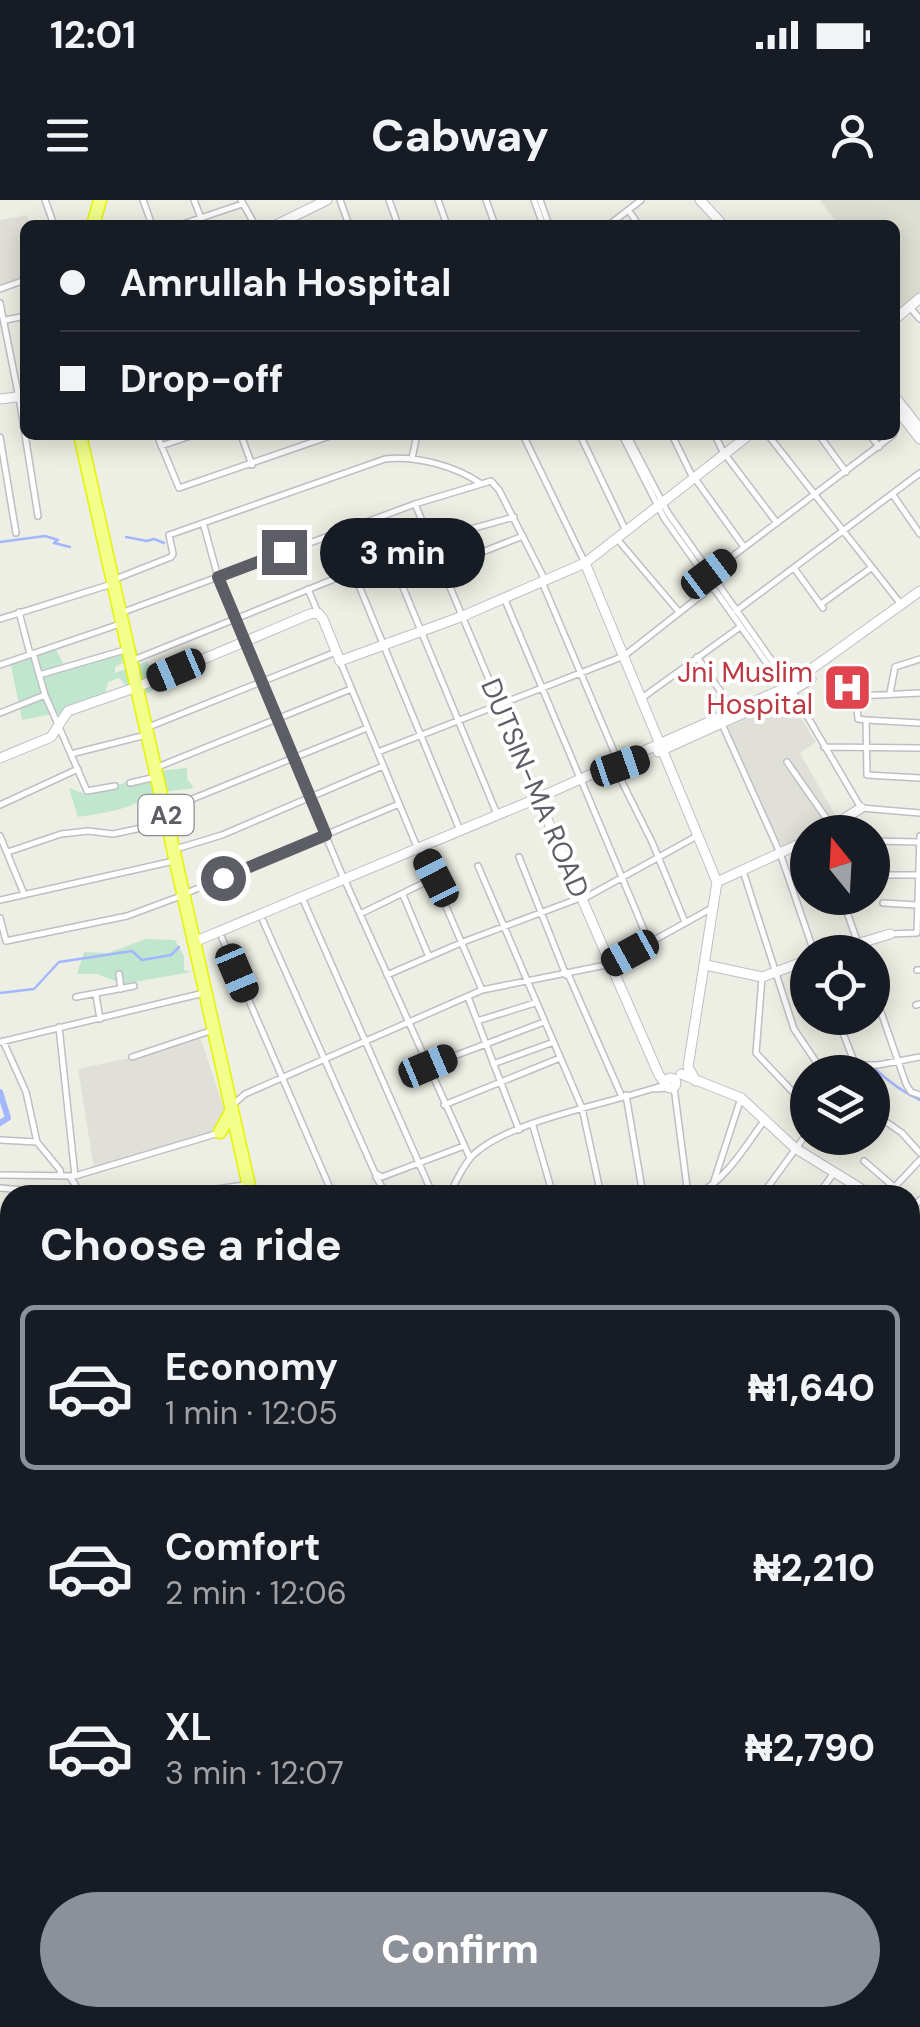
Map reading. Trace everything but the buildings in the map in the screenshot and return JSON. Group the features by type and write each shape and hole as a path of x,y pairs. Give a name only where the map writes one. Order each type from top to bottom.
{"highway":[{"name":"A2","path":"84,440 251,1185"},
{"name":"A2","path":"198,944 250,1185"},
{"path":"220,1132 234,1106"}],"street":[{"path":"194,200 201,218"},
{"path":"286,220 327,200"},
{"path":"615,220 641,200"},
{"path":"700,200 718,220"},
{"path":"195,220 242,202"},
{"path":"628,210 636,220"},
{"path":"0,303 20,386"},
{"path":"900,402 920,428"},
{"path":"900,413 920,438"},
{"path":"900,429 908,423"},
{"path":"0,437 16,533"},
{"path":"28,440 38,516"},
{"path":"159,440 180,488 319,440"},
{"path":"161,446 178,440"},
{"path":"243,440 252,465"},
{"path":"412,458 416,440"},
{"path":"525,440 585,563 717,882 706,965 676,1082 687,1185"},
{"path":"582,440 622,536 679,612"},
{"path":"628,440 661,506 712,586 790,691 861,808"},
{"path":"674,440 694,479 744,547"},
{"path":"718,440 776,524"},
{"path":"72,754 150,731 262,683 463,616 585,563 745,440"},
{"path":"772,440 902,605"},
{"path":"823,440 846,472"},
{"path":"874,440 879,447"},
{"path":"709,574 887,440"},
{"path":"0,619 171,557 174,554 169,535 385,459 412,458 480,483"},
{"path":"736,611 920,473"},
{"path":"0,665 218,577 415,504 492,481 514,517 543,581 685,922"},
{"path":"892,495 920,534"},
{"name":"DUTSIN-MA ROAD","path":"415,504 658,1070 676,1082 741,1098"},
{"path":"661,506 743,625"},
{"path":"39,675 132,654 431,540 514,517"},
{"path":"206,524 203,528 234,617 345,881 470,1158"},
{"path":"442,568 523,536"},
{"path":"390,556 496,814"},
{"path":"794,568 822,606 872,568"},
{"path":"353,571 459,828"},
{"path":"378,752 624,656 712,586"},
{"path":"308,589 482,990"},
{"path":"661,748 734,711 790,691 920,594"},
{"path":"198,944 617,764 722,724 790,691 920,594"},
{"path":"504,597 649,942"},
{"path":"19,612 45,695 89,792 115,786"},
{"path":"0,758 51,737 68,711 140,686 318,613"},
{"path":"642,698 743,625"},
{"path":"697,657 734,711"},
{"path":"890,693 895,667 920,659"},
{"path":"130,783 351,689"},
{"path":"920,693 856,696 858,718 920,723"},
{"path":"0,713 45,695"},
{"path":"866,720 867,775 920,778"},
{"path":"722,724 780,853 808,935"},
{"path":"8,852 61,834 113,834 169,816 367,728"},
{"path":"824,746 920,748"},
{"path":"787,762 818,815"},
{"path":"0,900 178,854 383,766"},
{"path":"0,806 78,769"},
{"path":"419,849 459,828 540,800"},
{"path":"0,918 6,941 127,916 400,804"},
{"path":"850,815 861,808 920,813"},
{"path":"0,836 24,894"},
{"path":"388,975 463,942 583,898 697,836"},
{"path":"890,841 920,840 919,933 890,934"},
{"path":"717,882 790,848"},
{"path":"519,857 567,974 624,1096 641,1185"},
{"path":"478,866 582,1108 599,1185"},
{"path":"742,868 794,1029 812,1055"},
{"path":"890,875 919,875"},
{"path":"360,914 436,878"},
{"path":"198,944 264,921 345,881"},
{"path":"402,894 430,956"},
{"path":"304,902 428,1185"},
{"path":"890,903 919,905"},
{"path":"234,1106 245,1094 482,990 611,964 715,906"},
{"path":"264,921 374,1174 382,1176 464,1146"},
{"path":"222,938 329,1185"},
{"path":"706,965 762,977 790,966"},
{"path":"119,974 121,989"},
{"path":"762,977 756,1052 790,1089"},
{"path":"76,997 134,986"},
{"path":"75,1185 37,1142 26,1092 1,1041 207,993"},
{"path":"96,995 100,1019"},
{"path":"468,996 519,1130"},
{"path":"477,1021 535,1003"},
{"path":"428,1066 544,1022"},
{"path":"58,1027 69,1176"},
{"path":"132,1057 214,1030"},
{"path":"889,1035 910,1092 920,1095"},
{"path":"493,1064 552,1042"},
{"path":"890,1063 920,1057"},
{"path":"444,1104 560,1058"},
{"path":"454,1185 470,1158 497,1139 582,1108 676,1082"},
{"path":"714,1184 741,1098 790,1143"},
{"path":"714,1184 765,1119"},
{"path":"890,1124 902,1132 920,1157 896,1185"},
{"path":"533,1125 550,1185"},
{"path":"0,1175 69,1176 236,1128"},
{"path":"0,1140 37,1142"},
{"path":"769,1185 790,1155"},
{"path":"805,1155 853,1185"},
{"path":"864,1161 892,1185"},
{"path":"825,1185 833,1174"},
{"path":"376,1177 381,1185"}],"shaded area":[{"path":"820,200 920,200 920,293 900,309 900,220 834,220"},
{"path":"27,215 29,220 20,220 20,278 0,285 0,220"},
{"path":"788,698 816,742 800,753 835,815 790,815 790,844 783,847 752,789 728,727"},
{"path":"199,1034 232,1132 94,1169 78,1069 129,1058"}],"green space":[{"path":"54,646 65,667 102,652 135,647 139,655 115,667 115,673 147,661 152,672 189,663 149,693 132,692 119,678 108,682 102,704 60,717 58,713 22,720 10,661"},
{"path":"187,768 187,779 194,788 162,792 158,787 133,805 99,814 78,817 69,788 88,795 159,771"},
{"path":"146,939 175,940 184,956 184,970 191,972 123,984 97,974 77,974 84,952 108,953"}],"waterway":[{"path":"0,542 45,536 70,547"},
{"path":"126,537 164,543"},
{"path":"0,993 34,989 59,962 132,951 142,960 171,955 179,947"},
{"path":"890,1081 920,1100"},
{"path":"0,1092 8,1118 0,1123"}],"place":[{"name":"Jni Muslim Hospital","path":"848,688"}],"route":[{"path":"223,878 326,835 218,577 284,552"}]}
